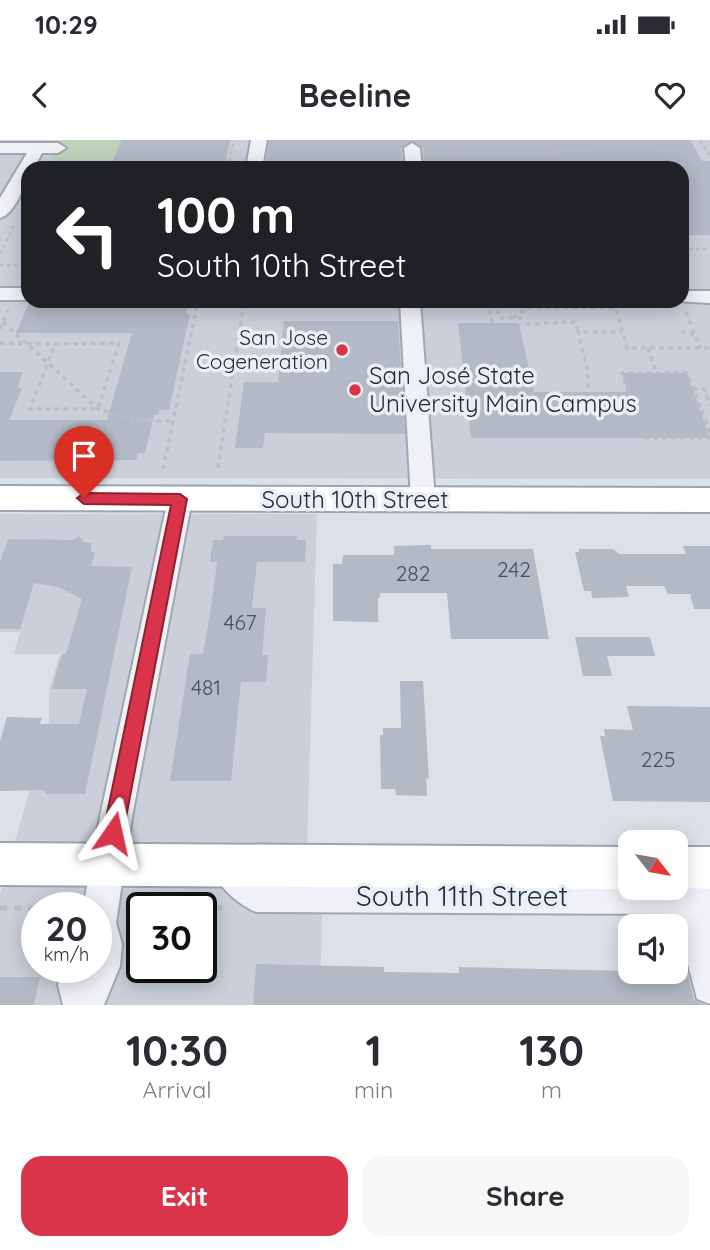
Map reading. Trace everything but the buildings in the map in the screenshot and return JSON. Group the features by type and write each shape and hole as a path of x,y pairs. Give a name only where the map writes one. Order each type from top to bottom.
{"main road":[{"name":"South 10th Street","path":"0,498 710,500"},
{"name":"South 11th Street","path":"0,864 618,867"}],"street":[{"path":"255,161 259,140"},
{"path":"0,148 50,149"},
{"path":"0,213 21,186"},
{"path":"0,295 21,294"},
{"path":"689,298 710,297"},
{"path":"410,308 424,500"},
{"path":"103,892 180,499"},
{"name":"South 11th Street","path":"226,867 256,895 696,883"},
{"path":"696,883 710,986"},
{"path":"76,983 83,1005"},
{"path":"83,1005 99,983"}],"path":[{"path":"230,161 234,140"},
{"path":"554,140 560,161"},
{"path":"581,149 584,140"},
{"path":"701,140 710,156"},
{"path":"463,145 465,154"},
{"path":"557,149 592,149"},
{"path":"413,157 558,154"},
{"path":"0,254 20,212"},
{"path":"689,249 710,249"},
{"path":"0,265 21,265"},
{"path":"163,469 197,308"},
{"path":"218,468 243,308"},
{"path":"489,308 492,323"},
{"path":"497,308 499,318 522,318"},
{"path":"513,318 527,308"},
{"path":"616,308 627,348 710,348"},
{"path":"685,308 700,348"},
{"path":"6,314 1,326 27,344 98,409"},
{"path":"526,324 575,322 587,368 588,388"},
{"path":"681,331 694,335"},
{"path":"578,332 622,332"},
{"path":"0,343 119,343 98,409"},
{"path":"55,344 30,409 98,409 135,420 174,421"},
{"path":"648,348 656,373"},
{"path":"710,432 687,373 622,373 643,438 710,438"},
{"path":"693,389 704,389 710,405"},
{"path":"704,417 710,417"},
{"path":"0,908 21,908"}],"shaded area":[{"name":"San José State University Main Campus","path":"0,140 710,140 710,479 0,478"},
{"path":"0,514 317,514 305,914 322,914 320,1005 0,1005 0,894 49,722 49,691 60,654 14,654 20,632 0,632"}],"green space":[{"path":"62,140 230,140 226,161 52,161"}],"place":[{"name":"San Jose Cogeneration","path":"342,350"},
{"name":"San José State University Main Campus","path":"355,390"}],"route":[{"path":"84,498 180,499 113,833"}]}
